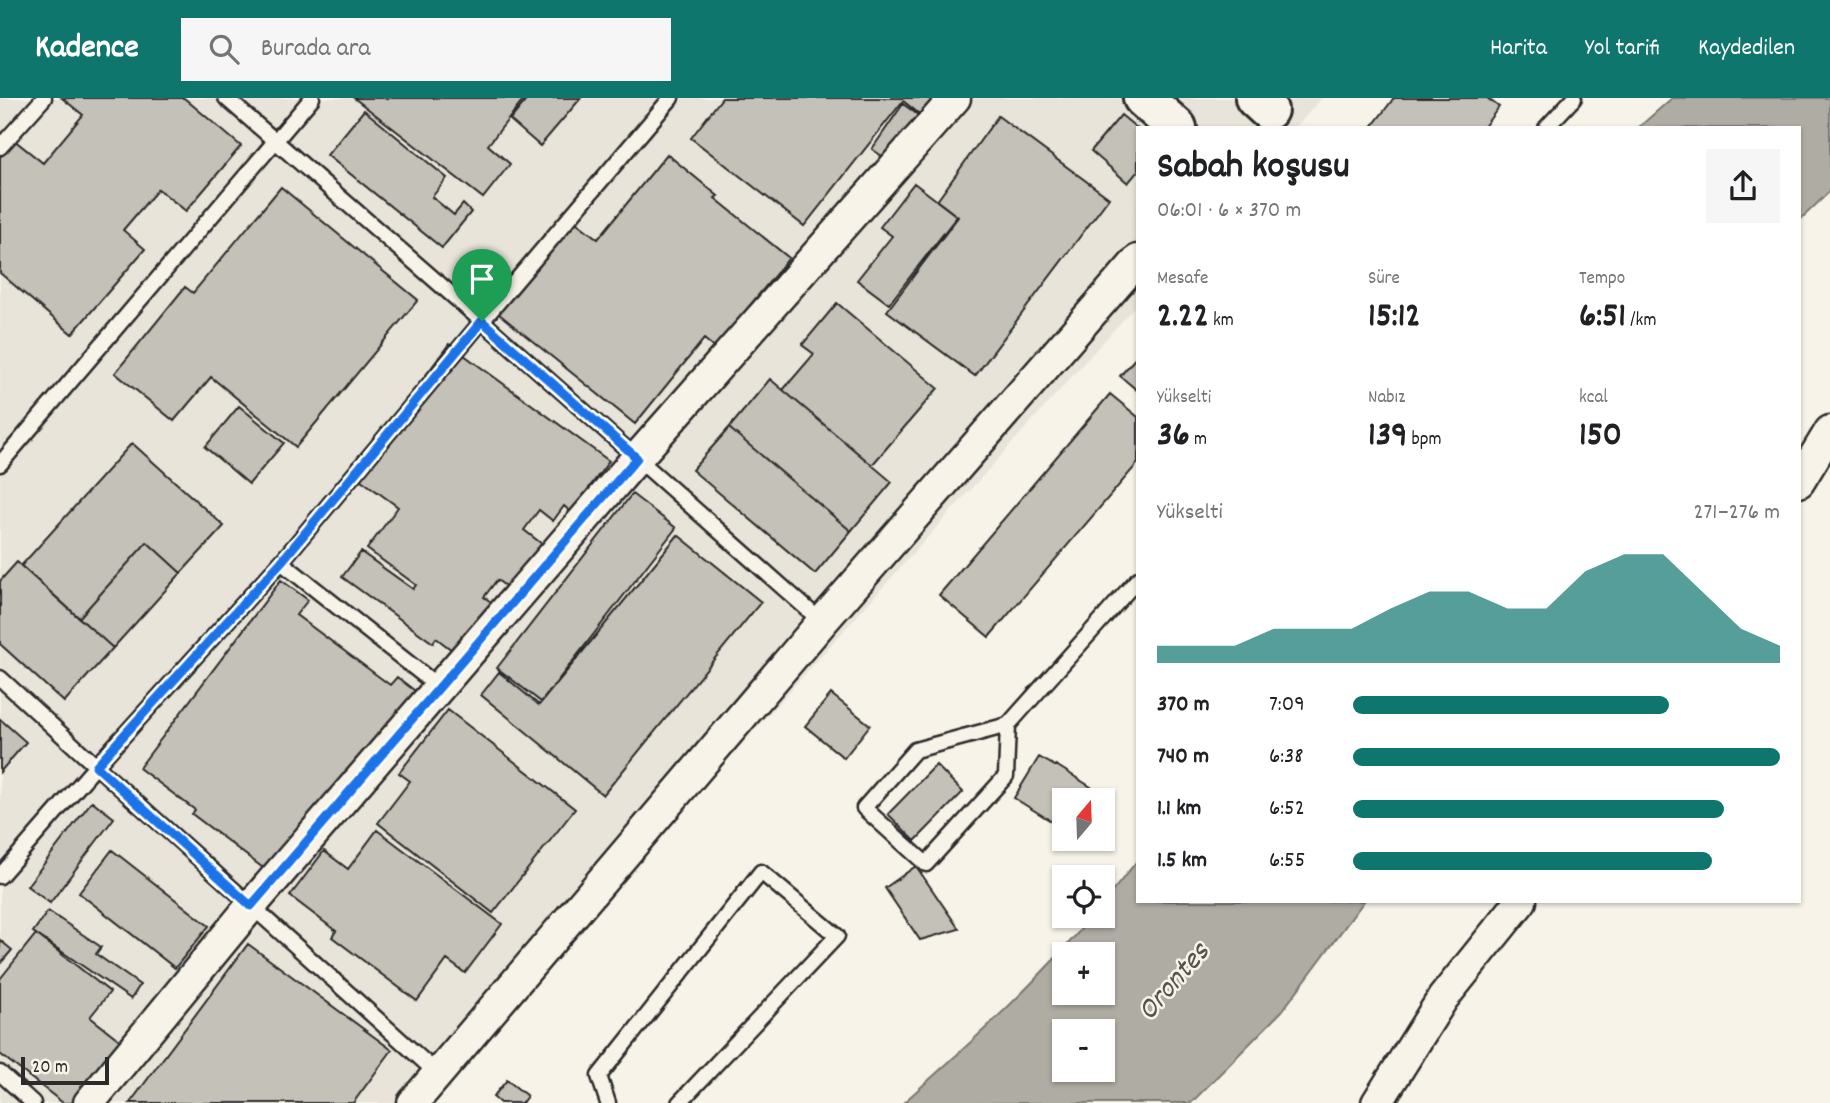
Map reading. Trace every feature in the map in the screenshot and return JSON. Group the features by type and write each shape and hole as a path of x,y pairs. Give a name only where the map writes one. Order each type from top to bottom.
{"street":[{"path":"89,1103 251,906 637,458 956,98"},
{"path":"1143,98 1175,126"},
{"path":"413,1103 822,622 1136,262"},
{"path":"1801,479 1830,430"},
{"path":"1377,1103 1443,998 1519,903"}],"lane":[{"path":"0,146 44,98"},
{"path":"226,98 822,622"},
{"path":"0,464 312,98"},
{"path":"0,876 281,562 671,98"},
{"path":"1548,126 1573,98"},
{"path":"281,562 440,688"},
{"path":"1008,725 1006,776 926,864 864,808 915,750 1008,725 1136,581"},
{"path":"0,678 438,1074"},
{"path":"608,1103 598,1076 761,872 837,936 679,1103"},
{"path":"0,1073 33,1103"}],"shaded area":[{"path":"0,98 1322,98 1297,126 1136,126 1136,305 420,1103 0,1103"}],"water":[{"path":"1672,98 1830,98 1830,191 1801,219 1801,126 1640,126"},
{"name":"Orontes","path":"1136,862 1136,903 1363,903 1282,1011 1191,1103 903,1103 1002,1013 1052,962 1052,1005 1115,1005 1115,942 1069,942 1082,928 1115,928 1115,888"}],"building":[{"path":"62,98 184,98 241,146 186,211 158,189 123,230 145,249 72,334 0,273 0,157 14,140 43,163 83,115"},
{"path":"354,98 525,98 488,145 510,164 483,198"},
{"path":"528,98 581,98 540,146 510,120"},
{"path":"722,98 935,98 922,116 903,101 804,226 691,138"},
{"path":"1394,98 1487,98 1499,107 1485,126 1373,126"},
{"path":"903,104 918,115 886,159 872,149"},
{"path":"364,110 447,178 432,197 454,215 463,204 471,212 442,248 327,155"},
{"path":"1121,115 1136,127 1136,173 1128,183 1091,151"},
{"path":"998,116 1109,198 975,376 887,311 958,217 937,201"},
{"path":"667,154 718,196 715,198 789,258 715,348 704,339 635,424 493,309 568,216 598,239"},
{"path":"914,183 957,216 889,304 857,280 892,236 880,227"},
{"path":"281,187 418,300 296,447 211,377 174,421 115,373 185,287 193,293"},
{"path":"837,303 938,388 872,465 783,390 814,354 802,345"},
{"path":"449,344 609,461 571,512 564,506 553,521 539,510 524,530 542,544 508,588 497,580 484,597 497,606 460,656 436,638 433,643 342,577 361,552 413,589 416,585 367,549 398,507 353,474"},
{"path":"1136,357 1136,389 1120,376"},
{"path":"770,379 892,482 851,531 729,428"},
{"path":"1110,394 1136,415 1136,465 989,637 939,595"},
{"path":"239,406 284,443 249,484 205,447"},
{"path":"729,428 851,531 815,574 692,470"},
{"path":"132,443 224,526 181,573 147,542 79,618 21,566"},
{"path":"632,494 676,528 541,702 497,668"},
{"path":"678,535 761,602 603,795 481,695 499,672 539,705"},
{"path":"147,542 181,573 113,648 79,618"},
{"path":"17,562 113,648 64,702 0,644 0,581"},
{"path":"281,580 308,600 296,615 390,685 397,677 415,691 275,877 192,814 195,810 139,768"},
{"path":"831,694 870,725 844,758 805,726"},
{"path":"448,710 575,809 493,913 378,823 410,781 399,773"},
{"path":"0,719 26,742 0,772"},
{"path":"1039,757 1091,787 1052,788 1052,822 1014,798"},
{"path":"936,765 963,792 915,841 888,814"},
{"path":"92,801 114,818 50,903 27,886"},
{"path":"377,830 502,924 465,973 447,960 417,1001 332,937 336,931 290,896 324,851 348,869"},
{"path":"112,850 209,926 175,968 79,893"},
{"path":"916,866 959,929 920,940 885,888"},
{"path":"48,911 101,947 96,954 140,985 131,999 33,932"},
{"path":"36,934 110,992 90,1017 140,1056 104,1103 63,1103 0,1054 0,979"},
{"path":"0,940 12,950 0,964"},
{"path":"248,944 392,1050 353,1103 130,1103"},
{"path":"507,1080 527,1096 522,1103 500,1103 493,1097"}],"route":[{"path":"482,321 637,458 251,906 96,766 281,562 482,321"}]}
